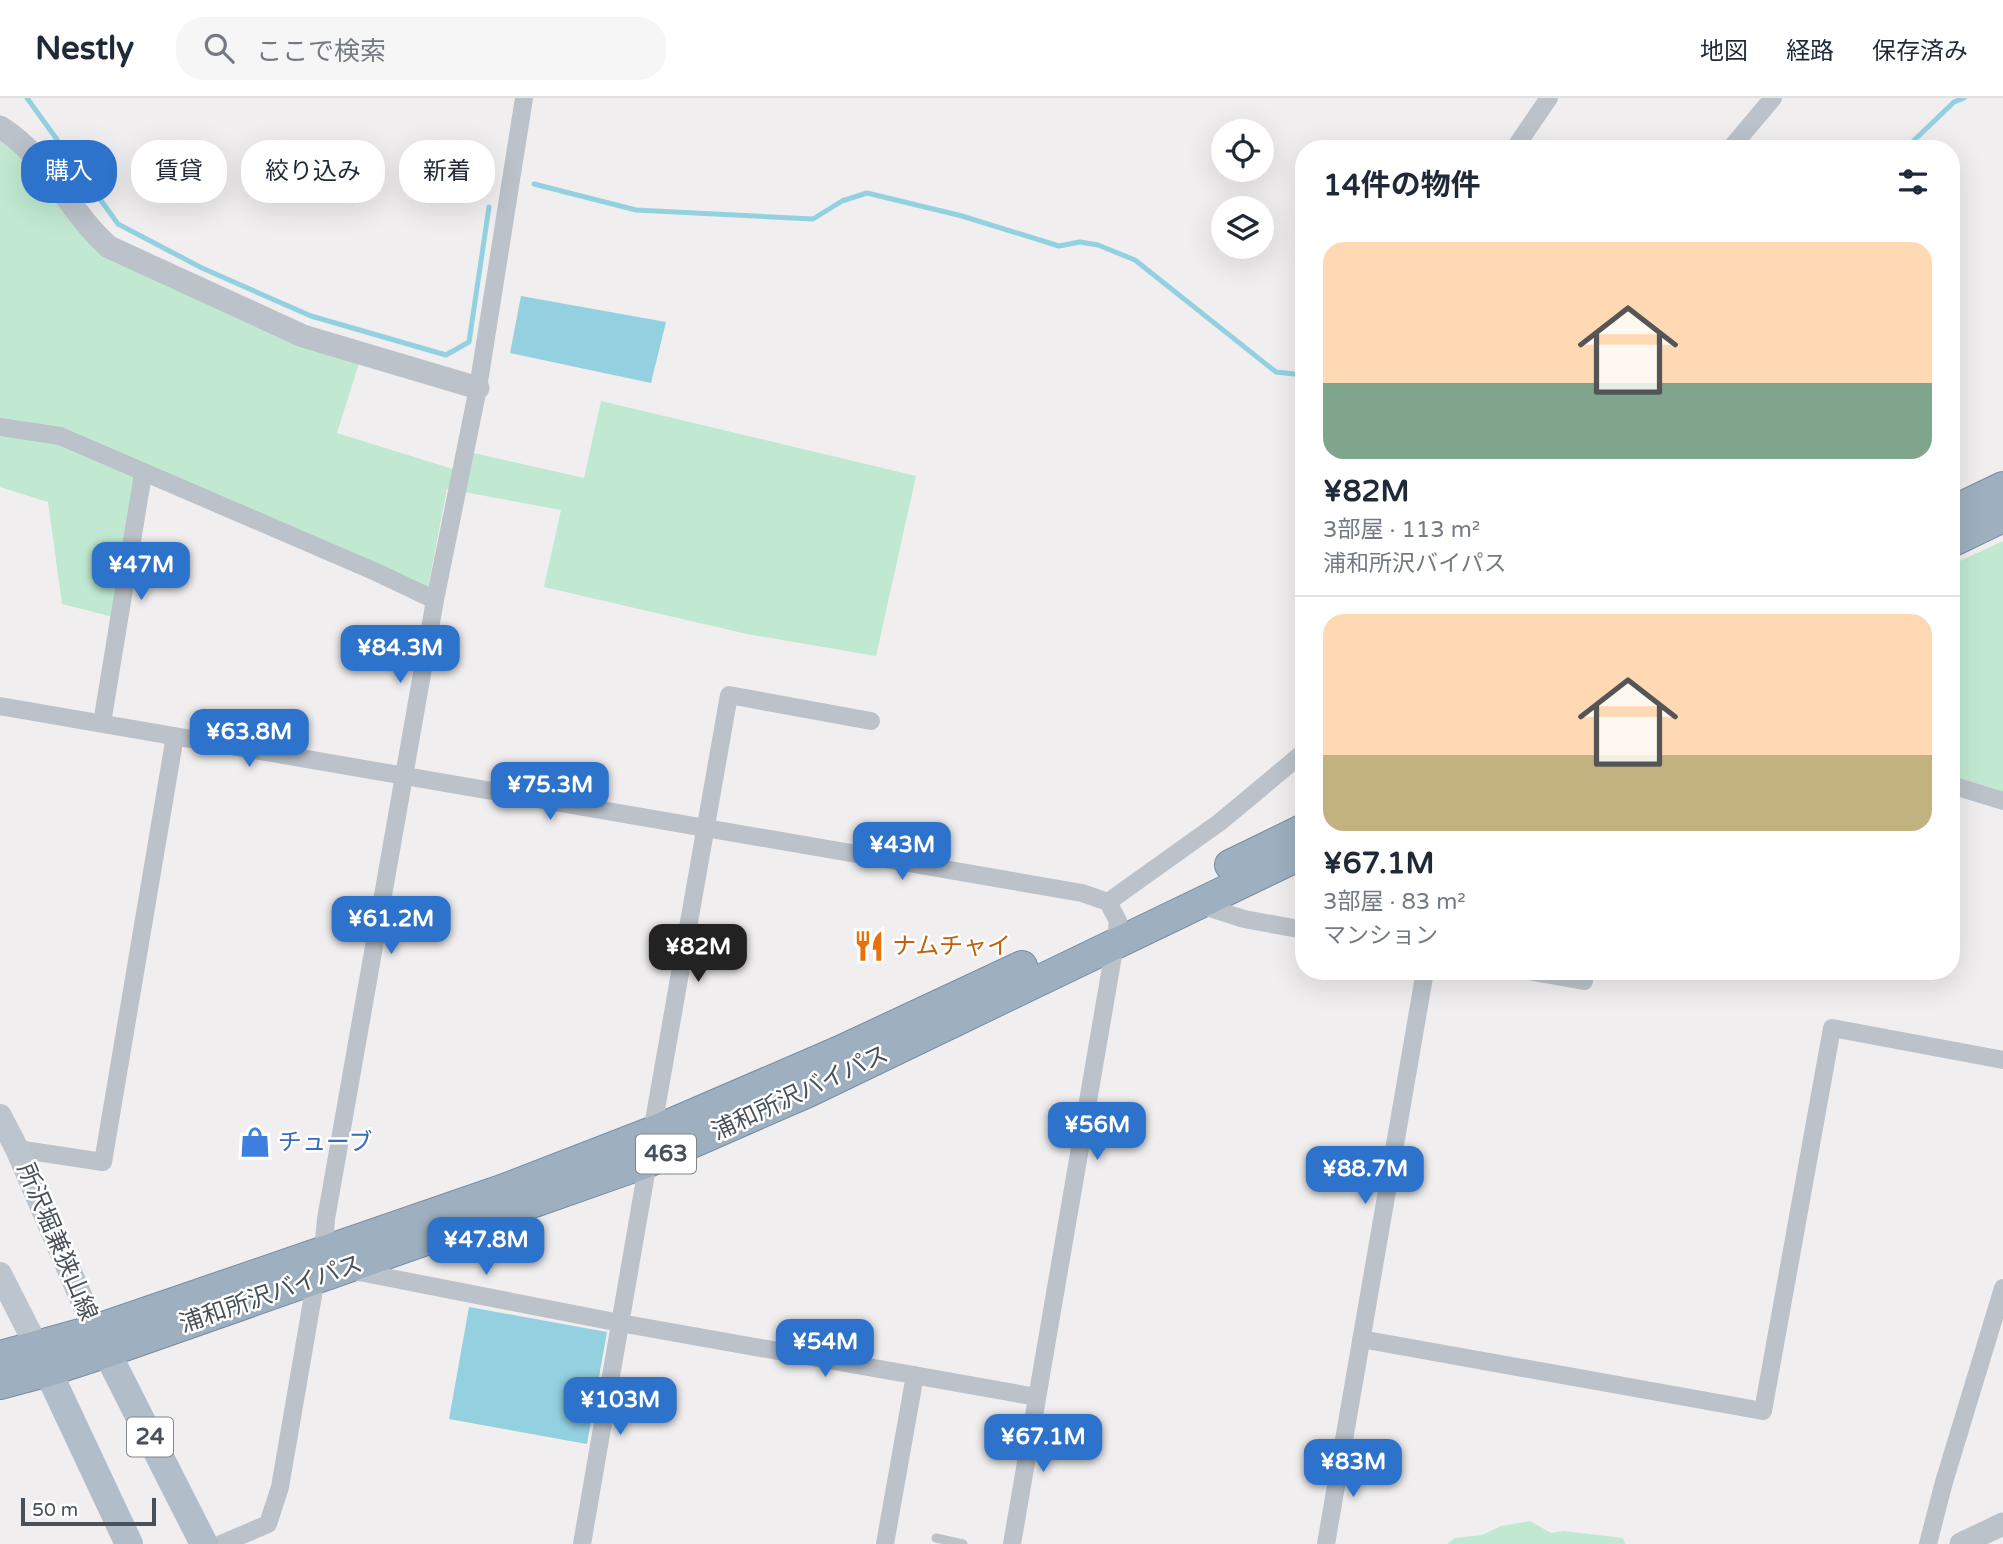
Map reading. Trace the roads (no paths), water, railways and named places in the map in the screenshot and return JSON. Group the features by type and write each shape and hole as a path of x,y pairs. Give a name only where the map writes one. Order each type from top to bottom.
{"highway":[{"path":"1960,508 2003,487"},
{"path":"1960,538 2003,517"},
{"name":"浦和所沢バイパス","path":"0,1384 43,1359 327,1266 502,1190 650,1147 840,1051 1295,833"},
{"name":"浦和所沢バイパス","path":"1114,922 1197,904 1295,857"},
{"name":"浦和所沢バイパス","path":"0,1356 43,1359"}],"main road":[{"name":"所沢堀兼狭山線","path":"0,1116 18,1149 101,1341"},
{"path":"0,1274 43,1359"},
{"name":"24","path":"101,1341 204,1544"},
{"name":"24","path":"43,1359 129,1544"}],"street":[{"path":"265,1544 268,1524 280,1487 327,1266 328,1206 402,777 478,388 524,98"},
{"path":"1520,140 1549,98"},
{"path":"1738,140 1773,98"},
{"path":"0,127 19,138 36,155 94,234 108,247 303,335 478,388"},
{"path":"0,427 60,436 435,600"},
{"path":"102,723 143,474"},
{"path":"582,1544 729,695 871,721"},
{"path":"0,706 1082,893 1114,922"},
{"path":"18,1149 103,1162 175,736"},
{"path":"1012,1544 1114,922 1220,822 1295,760"},
{"path":"1960,788 2003,801"},
{"path":"1197,904 1244,919 1295,928"},
{"path":"1326,1544 1423,980"},
{"path":"1362,1339 1763,1411 1832,1028 2003,1060"},
{"path":"327,1266 620,1323 1037,1397"},
{"path":"1928,1544 2003,1288"},
{"path":"885,1544 915,1375"},
{"path":"221,1544 268,1524"},
{"path":"1961,1544 2003,1524"}],"lane":[{"path":"936,1538 963,1544"}],"water":[{"path":"521,296 666,322 651,383 510,353"},
{"path":"469,1307 607,1332 587,1444 449,1419"}],"waterway":[{"path":"27,98 118,224 202,268 311,316 446,355 469,342 489,207"},
{"path":"1914,140 1954,102 1964,98"},
{"path":"534,184 636,210 813,219 842,201 867,193 962,216 1059,246 1080,242 1098,245 1135,260 1276,372 1295,374"}],"place":[{"name":"ナムチャイ","path":"869,946"},
{"name":"チューブ","path":"255,1142"}]}
